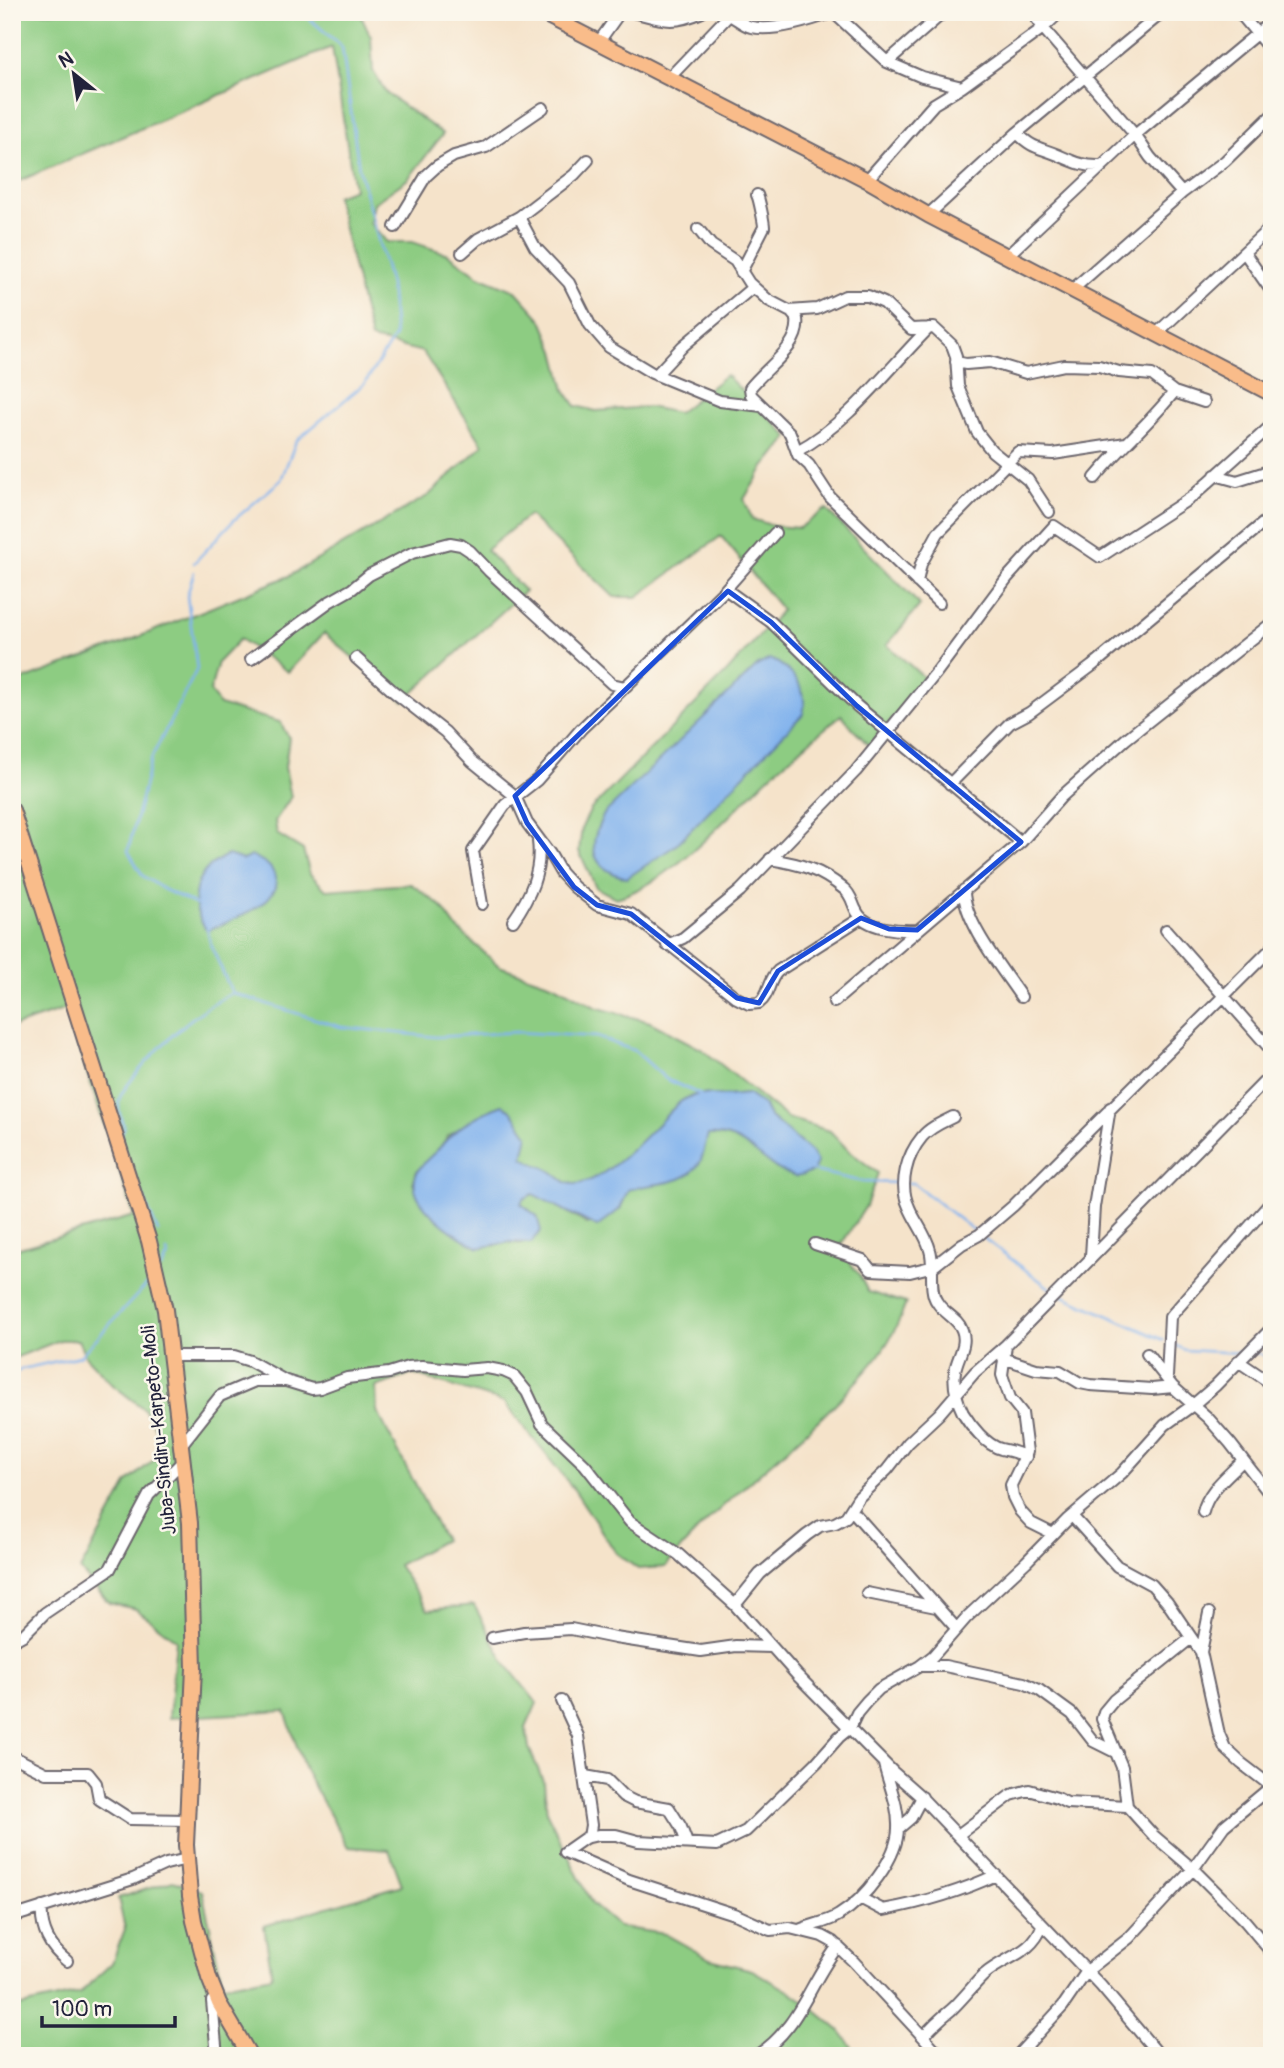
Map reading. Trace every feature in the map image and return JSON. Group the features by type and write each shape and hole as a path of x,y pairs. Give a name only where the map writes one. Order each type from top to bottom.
{"main road":[{"path":"540,12 867,180 928,215 1272,394"},
{"name":"Juba-Sindiru-Karpeto-Moli","path":"12,810 149,1241 165,1310 190,1523 194,1668 187,1859 194,1921 209,1978 219,2003 250,2056"}],"street":[{"path":"598,43 620,12"},
{"path":"633,12 682,21 702,12"},
{"path":"669,78 728,13 747,26 769,28 834,12 887,62 922,77 962,88"},
{"path":"887,62 944,12"},
{"path":"1032,12 1042,28 1135,135 1182,194"},
{"path":"867,180 934,104 962,88 1060,12"},
{"path":"928,215 1017,133 1163,12"},
{"path":"1239,12 1272,52"},
{"path":"1007,256 1135,135 1272,21"},
{"path":"395,227 426,176 436,166 454,156 486,147 543,108"},
{"path":"1072,290 1182,194 1225,161 1272,115"},
{"path":"1017,133 1034,148 1074,164 1102,166"},
{"path":"463,253 478,239 519,217 588,160"},
{"path":"741,272 764,227 757,195"},
{"path":"519,217 535,247 573,289 590,325 603,341 656,375 720,401 762,406"},
{"path":"1156,334 1272,226"},
{"path":"698,229 711,245 735,261 741,272 768,300 795,316 798,328"},
{"path":"1244,252 1272,292"},
{"path":"656,375 683,346 753,286"},
{"path":"939,603 830,497 797,451 790,433 751,395 750,388 791,343 804,319 817,309 845,296 868,296 884,303 911,329 929,328 941,332 952,345 958,386 977,432 992,451 1028,480 1049,512"},
{"path":"788,311 817,309"},
{"path":"797,451 816,439 866,397 929,328"},
{"path":"1272,335 1272,347"},
{"path":"956,362 990,362 1026,373 1064,365 1099,366 1119,372 1152,375 1174,393 1203,402"},
{"path":"1095,478 1126,443 1152,420 1174,393"},
{"path":"667,944 683,938 740,891 856,771 936,673 1007,578 1054,526 1100,557 1192,497 1272,425"},
{"path":"917,582 921,564 938,533 1013,455 1023,451 1053,454 1126,443"},
{"path":"1215,475 1237,481 1272,470"},
{"path":"950,783 1010,723 1029,713 1092,666 1272,516"},
{"path":"482,904 473,852 494,818 515,796 537,779 580,729 724,591 775,533"},
{"path":"251,659 369,575 412,553 450,543 461,545 470,551 489,572 612,684 625,687"},
{"path":"724,591 733,593 771,622 825,678 1021,842"},
{"path":"834,1002 1021,842 1061,797 1117,748 1272,623"},
{"path":"356,658 394,692 446,732 472,761 515,796 523,816 564,878 583,896 597,905 631,914 737,998 754,1004 764,1000 773,975 861,918"},
{"path":"513,921 525,904 536,876 539,850 537,838"},
{"path":"770,859 812,867 822,873 847,891 861,918 889,929 917,930"},
{"path":"964,890 964,902 974,924 1021,997"},
{"path":"1166,930 1272,1051"},
{"path":"815,1244 863,1260 871,1270 909,1272 934,1266 962,1244 979,1235 1013,1206 1272,947"},
{"path":"735,1605 760,1574 807,1535 820,1526 846,1517 858,1499 956,1393 1272,1074"},
{"path":"1091,1255 1094,1206 1110,1108"},
{"path":"953,1116 923,1135 914,1149 903,1183 908,1207 930,1247 936,1302 962,1329 964,1346 955,1370 956,1393 969,1421 989,1444 1026,1457"},
{"path":"1170,1382 1170,1317 1272,1201"},
{"path":"941,2056 838,1946 822,1936 799,1930 770,1930 737,1915 629,1880 565,1852 589,1837 616,1835 638,1841 717,1845 746,1831 850,1728 857,1713 879,1689 933,1656 956,1628 1053,1534 1122,1473 1165,1425 1193,1405 1272,1328"},
{"path":"1006,1345 1002,1375 1010,1398 1023,1417 1026,1457 1011,1485 1013,1497 1020,1511 1031,1523 1053,1534"},
{"path":"1147,1353 1170,1382 1208,1418 1272,1497"},
{"path":"171,1356 234,1356 250,1361 286,1381 312,1389 347,1378 422,1366 463,1370 487,1368 503,1370 514,1376 527,1392 542,1424 585,1465 630,1522 678,1553 735,1605 771,1647 922,1797 1087,1971 1160,2056"},
{"path":"1003,1358 1036,1369 1060,1371 1080,1383 1090,1385 1152,1389 1170,1382"},
{"path":"1238,1361 1272,1384"},
{"path":"182,1444 220,1396 255,1381 286,1381"},
{"path":"1203,1512 1211,1493 1243,1460"},
{"path":"12,1641 23,1635 45,1613 110,1569 149,1495 183,1461"},
{"path":"856,1515 956,1628"},
{"path":"1017,2056 1063,2006 1087,1971 1129,1938 1193,1869 1224,1826 1272,1786 1225,1748 1219,1734 1201,1652 1152,1585 1117,1566 1072,1516"},
{"path":"867,1594 937,1607"},
{"path":"1201,1652 1209,1613"},
{"path":"492,1638 524,1632 571,1629 701,1651 736,1646 771,1647"},
{"path":"1191,1638 1131,1686 1104,1712 1102,1719 1122,1767 1127,1807 1245,1921 1272,1953"},
{"path":"920,1666 945,1665 1024,1683 1039,1690 1072,1714 1093,1741 1117,1753"},
{"path":"562,1701 578,1735 591,1825 589,1837"},
{"path":"12,1756 46,1773 88,1773 96,1783 99,1799 130,1819 187,1820"},
{"path":"799,1930 837,1917 860,1898 872,1886 894,1849 898,1829 896,1803 884,1762"},
{"path":"585,1776 607,1780 623,1796 635,1802 669,1808 687,1843"},
{"path":"958,1835 1011,1795 1029,1790 1067,1803 1127,1807"},
{"path":"898,1829 911,1818 922,1797"},
{"path":"12,1917 187,1859"},
{"path":"860,1898 883,1910 890,1909 974,1886 996,1875"},
{"path":"42,1907 41,1916 48,1940 55,1951 67,1961"},
{"path":"924,2036 988,1972 1024,1951 1039,1935 1042,1926"},
{"path":"756,2056 781,2037 795,2020 817,1977 838,1946"},
{"path":"212,2001 216,2056"}],"highlighted area":[{"path":"728,591 771,622 857,706 1021,842 917,930 889,929 861,918 778,971 759,1003 737,998 631,914 597,905 574,887 527,823 515,796"}],"green space":[{"path":"12,12 359,12 371,37 373,71 386,93 443,134 408,179 374,203 370,223 387,242 412,242 448,254 479,276 516,291 542,320 555,351 565,390 576,406 596,411 648,407 678,413 726,375 789,437 764,467 744,499 752,519 774,526 799,528 826,509 920,605 887,645 927,680 869,746 841,715 775,771 681,861 660,877 616,898 596,888 579,851 582,827 591,809 728,671 782,610 721,536 637,597 614,597 529,515 486,550 525,591 404,701 324,633 288,672 240,639 218,662 210,691 219,705 280,722 289,738 285,767 291,797 275,821 277,834 303,850 310,874 326,890 411,884 441,906 456,927 499,966 555,985 595,1007 650,1022 703,1050 787,1118 830,1131 849,1151 878,1173 866,1206 839,1248 860,1276 868,1292 906,1303 894,1332 871,1366 840,1399 706,1523 665,1567 638,1569 616,1553 575,1491 504,1402 412,1374 376,1387 377,1411 444,1540 398,1565 428,1610 474,1605 505,1663 537,1703 526,1728 529,1748 544,1783 547,1813 592,1904 619,1927 665,1934 710,1959 752,1970 799,1997 839,2030 855,2051 873,2056 12,2056 12,2008 80,1993 112,1963 125,1929 118,1898 173,1881 202,1891 223,1985 272,1976 264,1926 402,1885 389,1850 348,1847 305,1770 285,1711 169,1718 176,1640 136,1609 109,1603 80,1570 128,1482 158,1456 159,1434 144,1409 113,1385 86,1357 78,1340 60,1340 12,1359 12,1250 134,1216 66,1009 12,1027 12,684 126,642 289,576 429,495 483,445 423,352 371,339 336,196 354,189 332,47 12,184","holes":["699,1094 748,1094 811,1152 777,1169 737,1140 707,1135 704,1146 662,1183 646,1184 628,1190 620,1209 587,1224 533,1193 523,1199 521,1204 537,1216 540,1231 522,1244 509,1242 493,1246 417,1193 413,1182 417,1171 448,1136 503,1105 527,1135 522,1157 574,1184 587,1182 616,1164 682,1101"]}],"water":[{"path":"770,659 785,668 797,681 803,697 803,714 676,845 627,878 605,868 598,862 594,845 604,814 758,665"},
{"path":"228,855 243,860 251,856 263,861 274,873 275,887 262,904 207,931 196,908 196,887 207,869"},
{"path":"699,1094 748,1094 811,1152 817,1162 813,1172 796,1177 776,1168 737,1140 708,1135 700,1162 694,1170 677,1180 628,1190 620,1209 597,1227 533,1194 523,1199 521,1204 537,1216 541,1231 531,1243 509,1242 479,1248 447,1228 418,1197 416,1175 424,1163 461,1127 477,1116 503,1105 511,1110 528,1135 523,1157 574,1184 587,1182 601,1175 616,1164 680,1102"}],"waterway":[{"path":"194,563 234,520 281,480 296,441 365,383 395,336 390,284 359,169 342,47 302,12"},
{"path":"194,572 187,596 197,669 151,759 128,851 143,876 197,905"},
{"path":"207,928 211,945 232,993"},
{"path":"121,1135 124,1127 120,1114 120,1097 137,1073 181,1028 232,993 341,1027 436,1037 516,1032 597,1037 635,1051 666,1079 701,1095"},
{"path":"810,1170 863,1182 900,1183"},
{"path":"907,1183 913,1183 977,1233"},
{"path":"141,1193 158,1232"},
{"path":"982,1237 1055,1292"},
{"path":"161,1268 168,1256 167,1252"},
{"path":"12,1375 22,1369 80,1356 153,1278"},
{"path":"1061,1295 1164,1340"},
{"path":"1173,1344 1185,1350 1242,1353"},
{"path":"1255,1353 1272,1358"}]}
